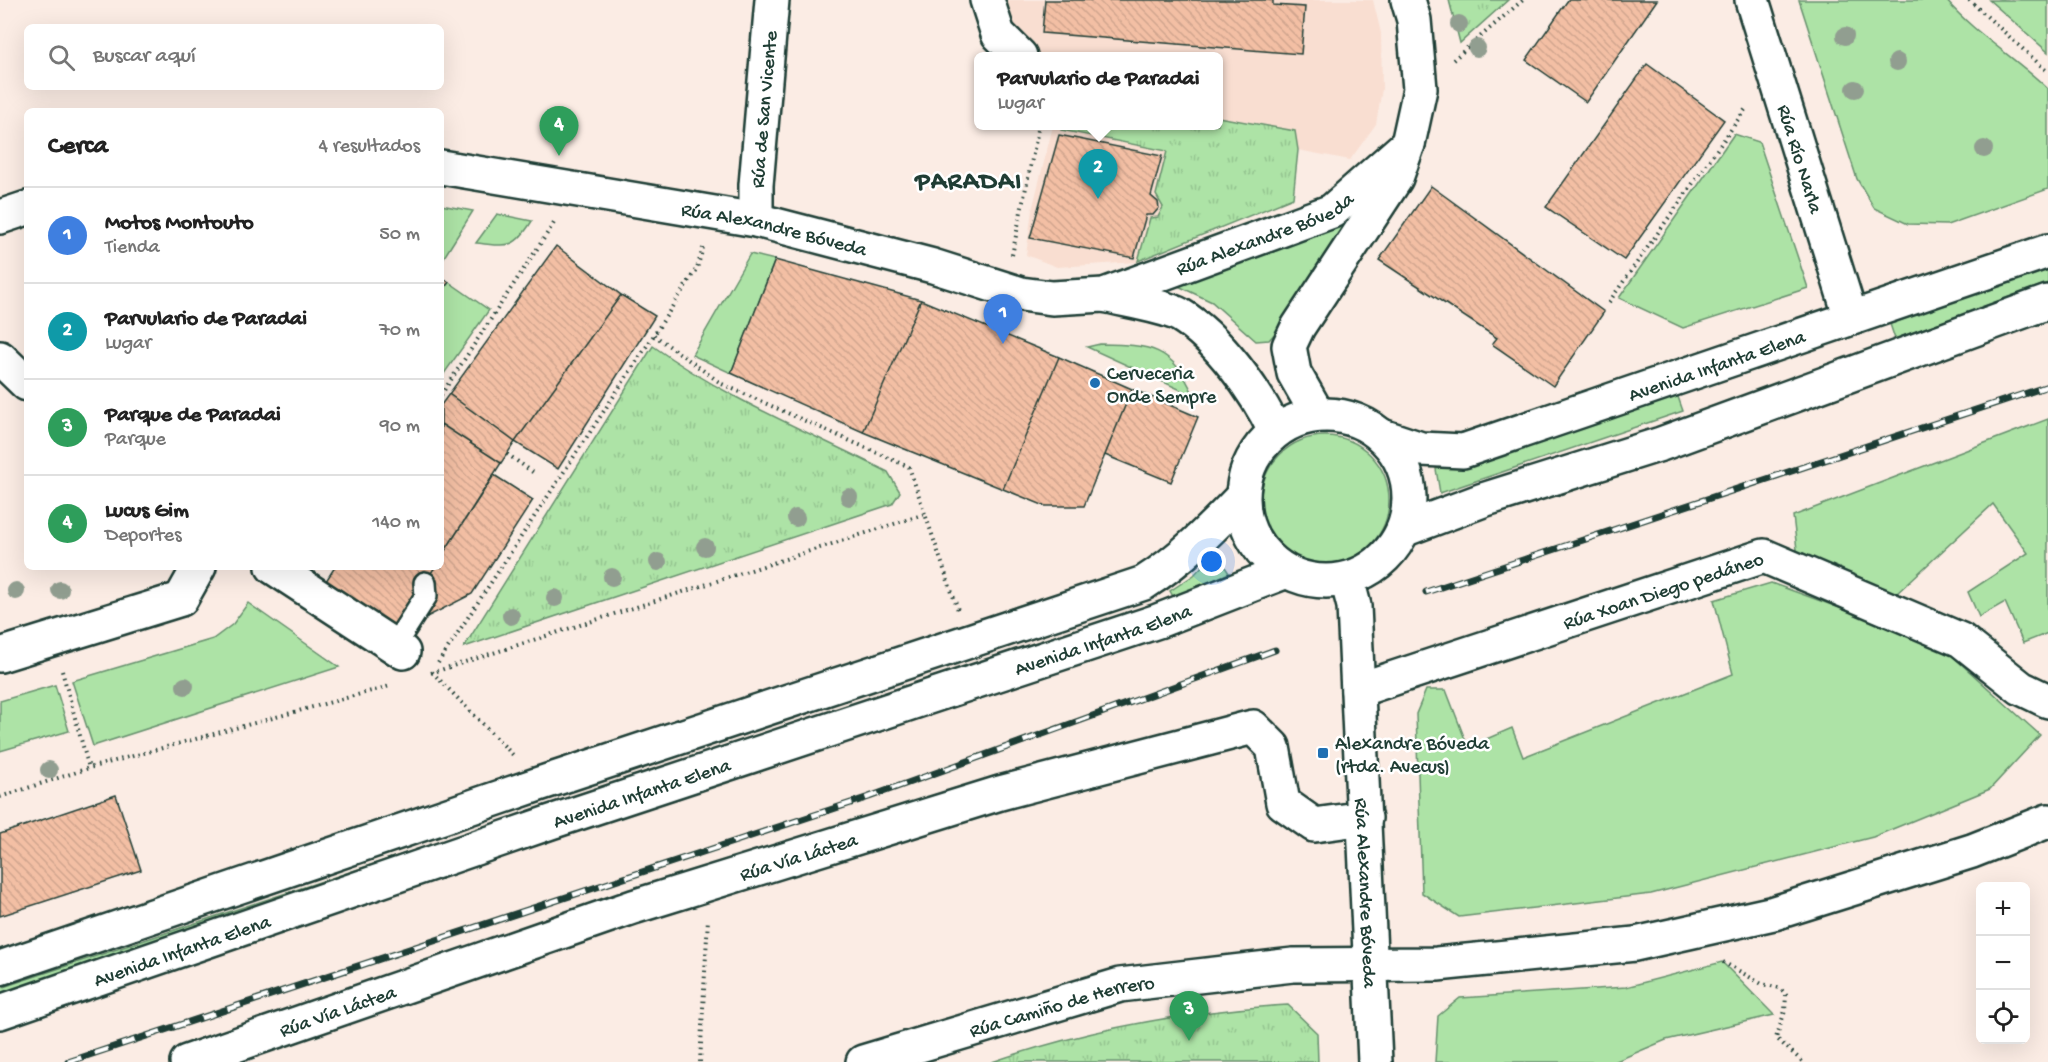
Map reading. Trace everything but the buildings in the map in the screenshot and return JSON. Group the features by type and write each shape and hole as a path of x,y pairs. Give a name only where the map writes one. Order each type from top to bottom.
{"street":[{"name":"Rúa de San Vicente","path":"756,220 756,185 772,0"},
{"path":"987,0 998,34 1015,52"},
{"name":"Rúa Alexandre Bóveda","path":"1318,415 1294,372 1289,346 1298,327 1396,178 1408,144 1420,89 1413,20 1408,0"},
{"name":"Rúa Río Narla","path":"1752,0 1851,318"},
{"name":"Rúa Alexandre Bóveda","path":"444,168 756,220 933,266 1021,294 1052,298 1104,295 1332,211 1408,144"},
{"path":"0,217 24,209"},
{"name":"Avenida Infanta Elena","path":"1382,436 1421,449 1463,452 2048,250"},
{"name":"Rúa Alexandre Bóveda","path":"1104,295 1178,314 1211,339 1263,405 1275,431"},
{"path":"1403,530 1483,500 1661,444 2048,302"},
{"path":"0,358 24,381"},
{"path":"1332,414 1359,420 1382,436 1399,455 1408,479 1409,505 1403,530 1390,552 1370,569 1347,579 1322,582 1284,572 1257,545 1245,523 1242,497 1246,472 1253,457 1275,431 1302,417 1318,415 1332,414"},
{"name":"Avenida Infanta Elena","path":"0,968 539,784 1144,583 1169,568 1193,548 1242,497"},
{"name":"Rúa Xoan Diego pedáneo","path":"1358,690 1764,556 1962,640 2021,688 2048,701"},
{"path":"0,655 181,599 197,570"},
{"path":"277,570 405,664"},
{"name":"Avenida Infanta Elena","path":"0,1012 551,822 1158,621 1284,572"},
{"name":"Rúa Alexandre Bóveda","path":"1347,579 1354,606 1375,1062"},
{"name":"Rúa Vía Láctea","path":"187,1062 633,907 1000,793 1254,728 1273,747 1283,803 1314,825 1365,818"},
{"path":"1371,966 1437,963 1635,944 1773,913 1972,851 2048,821"},
{"name":"Rúa Camiño de Herrero","path":"863,1062 1120,985 1293,965 1371,966"}],"lane":[{"path":"405,664 426,596 424,583"}],"path":[{"path":"1453,60 1523,0"},
{"path":"1969,0 2048,72"},
{"path":"1609,302 1752,100"},
{"path":"1010,264 1038,130"},
{"path":"444,390 558,217"},
{"path":"432,673 697,268 706,241"},
{"path":"654,335 722,384 909,467 958,610"},
{"path":"507,454 534,472"},
{"path":"432,673 925,514"},
{"path":"0,797 89,768 390,686 405,664 432,673 515,757"},
{"path":"60,665 89,768"},
{"path":"380,680 390,686"},
{"path":"700,1062 710,883"},
{"path":"1722,961 1762,984 1780,988 1786,995 1785,1011 1776,1038 1803,1062"}],"shaded area":[{"path":"999,0 1373,0 1381,33 1382,89 1376,124 1350,160 1298,150 1293,198 1137,262 1057,267 1026,255 1032,210 1052,130 1223,130 1223,52 1032,52"}],"green space":[{"path":"1449,0 1508,0 1460,43"},
{"path":"1799,0 1946,0 1970,24 2048,89 2048,189 1947,225 1908,224 1874,208 1857,179"},
{"path":"1989,0 2048,0 2048,52"},
{"path":"1223,118 1295,131 1298,150 1293,198 1138,261 1150,218 1158,217 1163,207 1156,195 1167,151 1061,130 1223,130"},
{"path":"1734,134 1759,142 1808,288 1683,328 1619,298"},
{"path":"444,206 473,211 444,257"},
{"path":"1358,207 1278,330 1269,340 1256,341 1212,302 1172,283"},
{"path":"497,214 532,221 520,237 509,244 476,243"},
{"path":"750,254 775,260 731,373 692,355"},
{"path":"2048,267 2048,283 1895,339 1890,324"},
{"path":"449,282 489,310 444,374 444,289"},
{"path":"1100,344 1133,346 1158,352 1177,367 1194,396 1087,347"},
{"path":"653,346 738,398 888,472 900,492 892,504 464,647"},
{"path":"1677,394 1683,411 1440,493 1436,469 1469,464"},
{"path":"2048,419 2048,633 2023,643 2005,602 1979,617 1968,592 2028,553 1993,504 1895,595 1798,558 1793,516"},
{"path":"1325,436 1349,441 1370,455 1384,476 1389,500 1384,524 1370,545 1349,559 1325,564 1301,559 1280,545 1266,524 1261,500 1266,476 1280,455 1301,441"},
{"path":"1215,552 1229,573 1174,598 1170,591 1194,575"},
{"path":"1771,583 1939,644 2040,735 1990,789 1873,837 1651,894 1459,917 1422,893 1416,714 1426,690 1446,690 1468,747 1512,728 1523,757 1733,674 1714,600"},
{"path":"248,603 339,667 93,746 72,681 213,639 233,624"},
{"path":"55,685 69,731 0,751 0,701"},
{"path":"536,810 539,819 0,997 0,988"},
{"path":"1722,962 1774,1015 1666,1040 1614,1062 1435,1062 1438,1016 1460,998 1626,987"},
{"path":"1288,1005 1317,1033 1318,1062 992,1062 1065,1040 1138,1023 1213,1012"}],"railway":[{"path":"1426,592 2048,386"},
{"path":"68,1062 869,797 1275,650"}],"place":[{"name":"Lucus Gim","path":"559,156"},
{"name":"Parvulario de Paradai","path":"1098,199"},
{"name":"Motos Montouto","path":"1003,344"},
{"name":"Cerveceria Onde Sempre","path":"1095,383"},
{"name":"Alexandre Bóveda (rtda. Avecus)","path":"1323,753"},
{"name":"Parque de Paradai","path":"1189,1041"}],"district":[{"name":"PARADAI","path":"969,179"}]}
